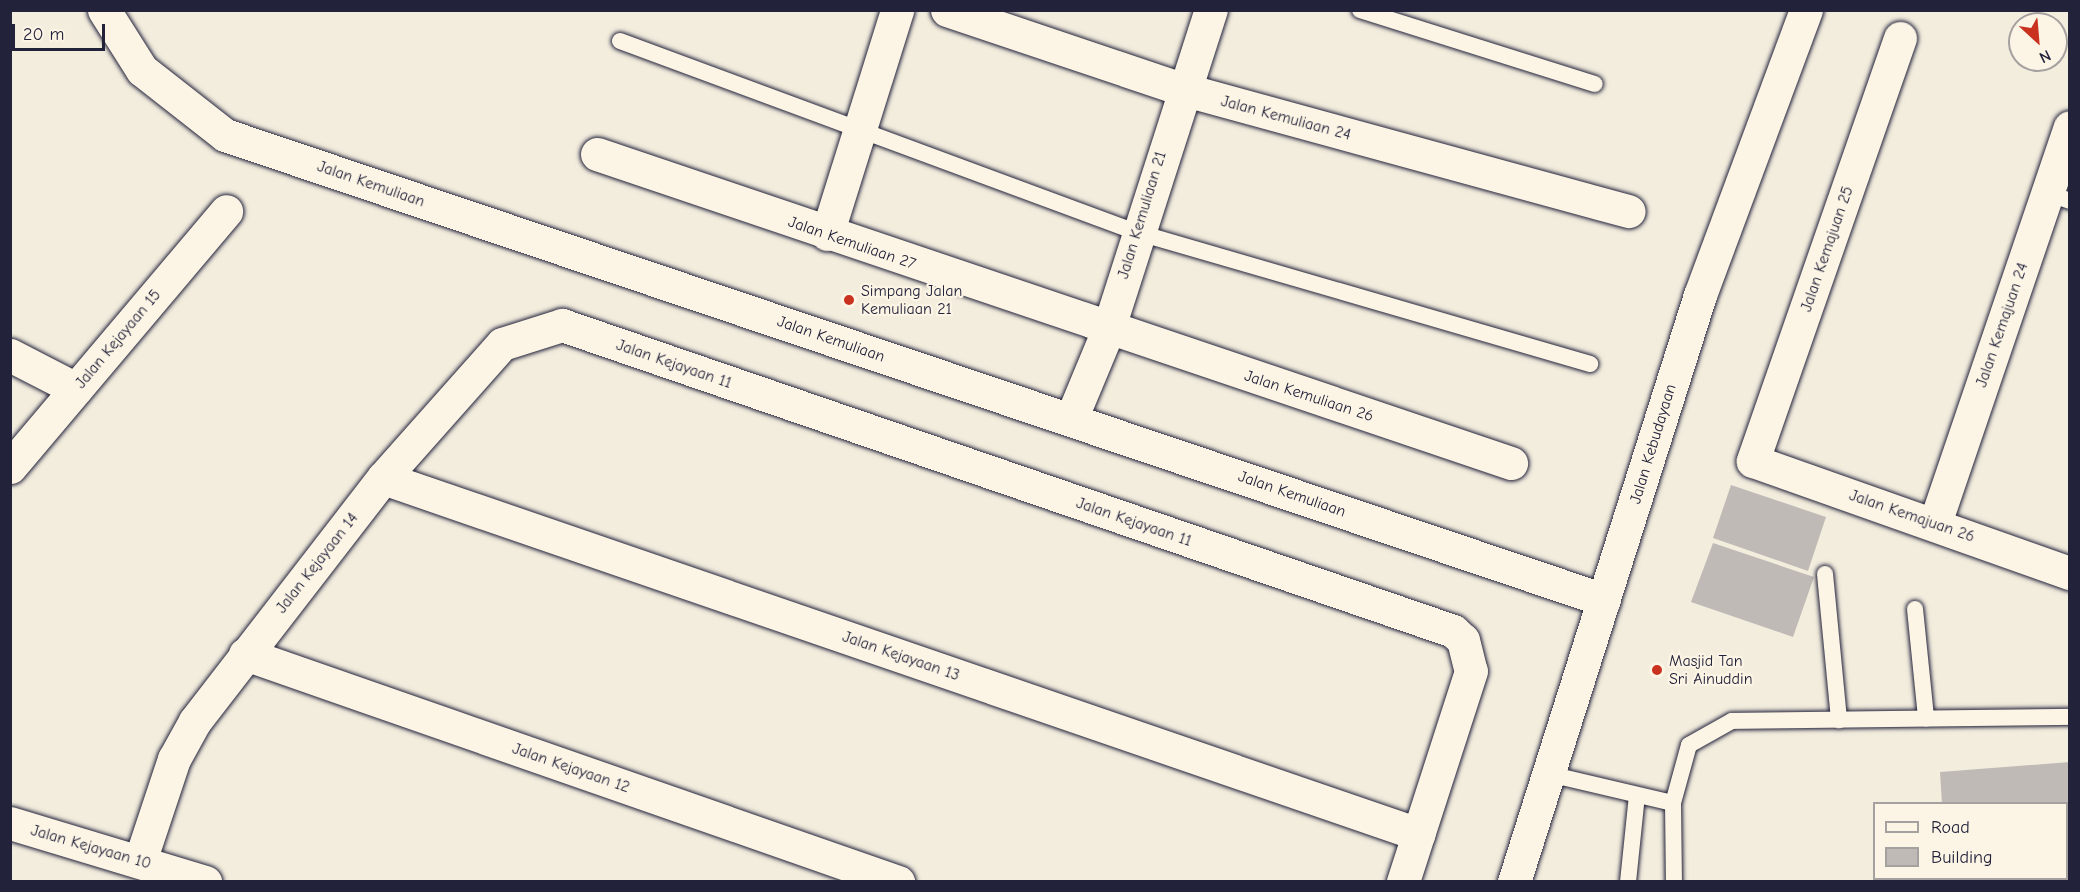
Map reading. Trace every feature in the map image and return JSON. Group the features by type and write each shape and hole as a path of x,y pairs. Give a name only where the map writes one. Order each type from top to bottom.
{"street":[{"name":"Jalan Kemuliaan","path":"104,10 142,70 225,135 1604,600"},
{"path":"827,234 857,129 897,10"},
{"name":"Jalan Kemuliaan 24","path":"947,10 1182,89 1629,211"},
{"name":"Jalan Kemuliaan 21","path":"1071,419 1108,330 1136,232 1210,10"},
{"name":"Jalan Kebudayaan","path":"1514,882 1700,295 1806,10"},
{"name":"Jalan Kemajuan 25","path":"1753,461 1900,38"},
{"name":"Jalan Kemajuan 24","path":"1935,523 2058,197 2070,126"},
{"name":"Jalan Kemuliaan 27","path":"597,154 1108,330"},
{"name":"Jalan Kejayaan 15","path":"10,467 226,212"},
{"name":"Jalan Kejayaan 14","path":"140,861 174,759 245,654 383,478 502,344 562,325"},
{"name":"Jalan Kejayaan 11","path":"562,325 1454,632 1463,640 1471,671 1403,882"},
{"name":"Jalan Kemuliaan 26","path":"1108,330 1511,463"},
{"path":"10,355 76,388"},
{"name":"Jalan Kemajuan 26","path":"1753,461 1935,523 2070,573"},
{"name":"Jalan Kejayaan 13","path":"383,478 1418,834"},
{"name":"Jalan Kejayaan 12","path":"245,654 898,882"},
{"name":"Jalan Kejayaan 10","path":"10,823 205,882"}],"lane":[{"path":"1360,10 1595,84"},
{"path":"620,41 1136,232 1590,364"},
{"path":"1825,574 1839,720"},
{"path":"1915,609 1926,718"},
{"path":"1674,882 1673,803 1689,745 1731,721 2070,717"},
{"path":"1549,774 1673,803"},
{"path":"1628,882 1637,795"}],"building":[{"path":"1731,485 1826,517 1808,571 1713,538"},
{"path":"1713,543 1814,577 1793,637 1691,602"},
{"path":"2070,762 2070,882 1948,882 2068,880 2068,802 1942,802 1940,772"}],"place":[{"name":"Simpang Jalan Kemuliaan 21","path":"849,300"},
{"name":"Masjid Tan Sri Ainuddin","path":"1657,670"}]}
